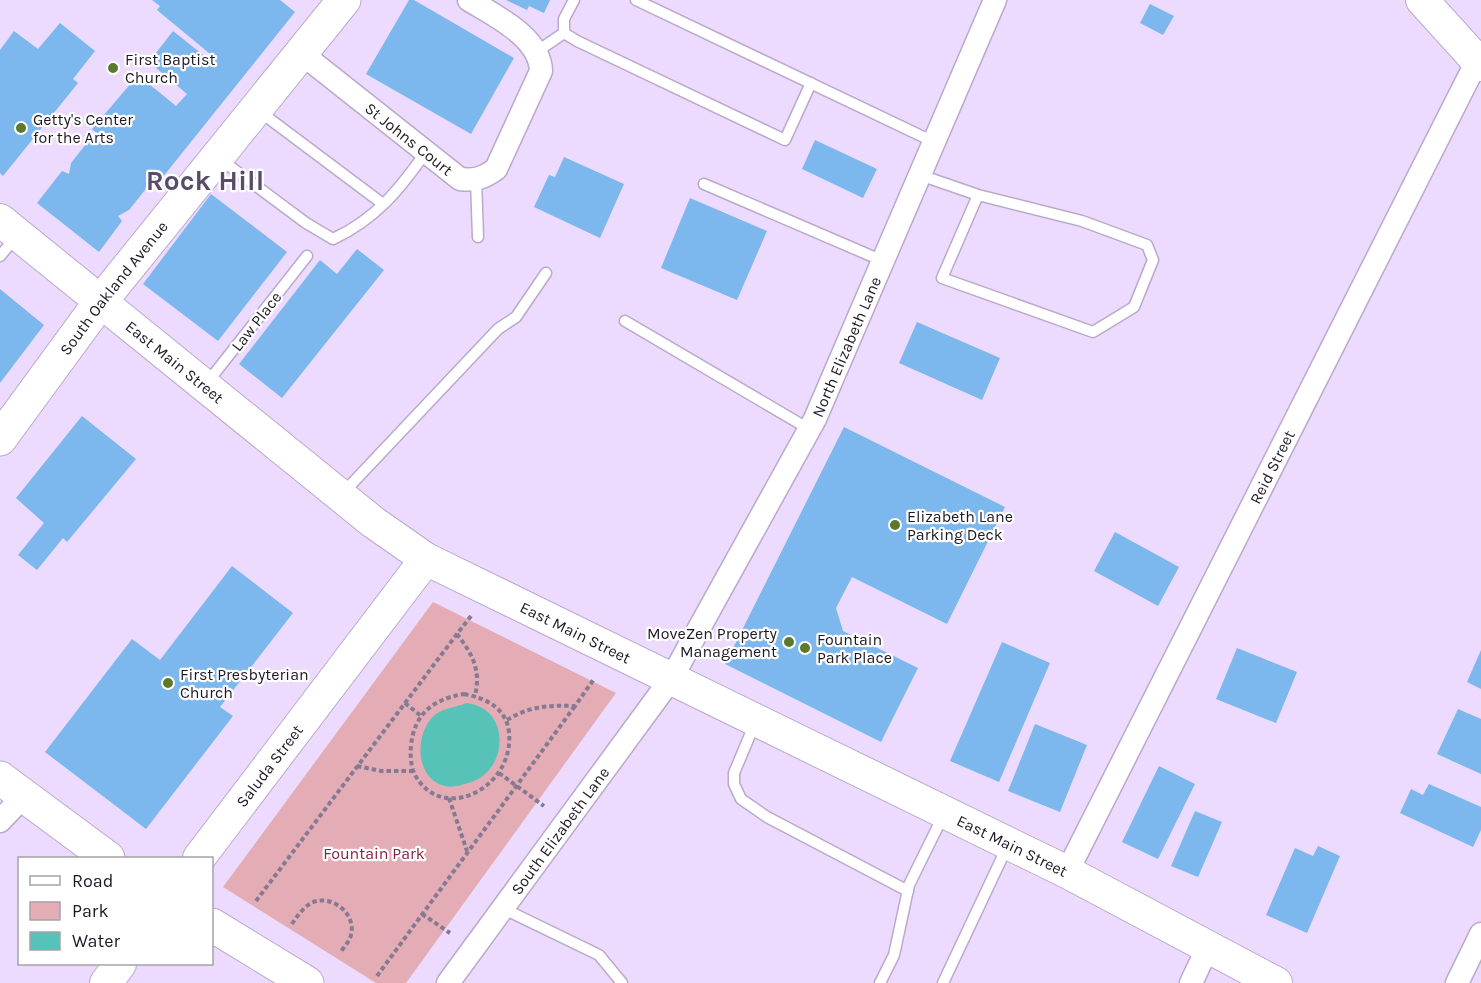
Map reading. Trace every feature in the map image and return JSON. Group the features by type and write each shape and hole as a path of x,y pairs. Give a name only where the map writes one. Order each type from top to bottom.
{"main road":[{"name":"South Oakland Avenue","path":"0,439 101,302 344,0"},
{"path":"12,787 107,857"},
{"path":"213,925 307,983"}],"street":[{"path":"469,0 502,21 536,51 540,59 541,71 495,169 485,177 476,179"},
{"name":"North Elizabeth Lane","path":"670,679 809,429 884,262 995,0"},
{"path":"1422,0 1479,63"},
{"name":"St Johns Court","path":"301,53 460,179 476,179"},
{"name":"Reid Street","path":"1067,873 1479,63"},
{"name":"East Main Street","path":"6,237 101,302 340,495 426,559 1009,844 1276,983"},
{"name":"Saluda Street","path":"200,857 426,559"},
{"name":"South Elizabeth Lane","path":"448,983 670,679"},
{"path":"0,821 12,787"},
{"path":"1456,983 1481,934"},
{"path":"1191,983 1208,947"},
{"path":"106,983 119,965"}],"lane":[{"path":"564,33 564,19 574,0"},
{"path":"636,0 934,142"},
{"path":"536,51 564,33"},
{"path":"564,33 785,140 811,83"},
{"path":"256,109 384,204"},
{"path":"218,157 306,223 333,239 360,226 384,204 406,181 426,152"},
{"path":"920,175 978,195 1082,221 1146,246 1153,260 1134,307 1093,332 942,279 978,195"},
{"path":"476,179 478,237"},
{"path":"704,184 884,262"},
{"name":"Law Place","path":"205,385 307,256"},
{"path":"340,495 498,329 516,317 546,273"},
{"path":"625,321 809,429"},
{"path":"756,721 734,773 737,794 767,817 908,891"},
{"path":"880,983 894,955 908,891 945,813"},
{"path":"943,983 1009,844"},
{"path":"502,908 599,955 622,983"}],"path":[{"path":"256,901 471,616"},
{"path":"457,634 471,652 478,670 475,696"},
{"path":"376,975 594,678"},
{"path":"464,694 475,696 493,705 507,720 509,751 499,774 485,788 471,795 449,798 429,791 413,771 412,737 421,716 434,703 448,697 464,694"},
{"path":"405,704 421,716"},
{"path":"507,720 543,705 575,706"},
{"path":"357,766 381,771 413,771"},
{"path":"499,774 544,807"},
{"path":"449,798 468,852"},
{"path":"292,924 310,903 319,901 336,903 349,915 351,923 350,938 340,953"},
{"path":"422,914 450,933"}],"green space":[{"name":"Fountain Park","path":"433,602 616,693 406,983 376,983 223,887"}],"water":[{"path":"466,703 481,707 498,727 500,741 498,754 482,777 460,785 445,786 435,782 427,774 423,765 421,742 424,731 436,714"}],"building":[{"path":"152,0 280,0 295,12 158,183 149,175 145,190 129,210 118,216 122,221 99,252 37,203 62,171 69,174 71,163 86,144 99,135 92,129 138,75 176,106 187,94 149,62 173,31 212,62 215,58 157,10 160,6"},
{"path":"409,0 414,0 514,58 471,134 366,74"},
{"path":"506,0 550,0 544,13 529,6 527,10"},
{"path":"1150,4 1174,16 1163,35 1140,23"},
{"name":"Getty's Center for the Arts","path":"60,23 95,51 73,79 78,83 3,176 0,173 0,50 14,31 38,49"},
{"path":"815,140 877,169 863,198 802,169"},
{"path":"564,157 624,184 600,238 534,207 549,175 555,177"},
{"path":"211,194 287,252 218,341 143,284"},
{"path":"690,198 767,231 737,300 661,268"},
{"path":"357,249 384,270 282,398 239,364 320,260 337,274"},
{"path":"0,289 44,325 0,383"},
{"path":"917,322 1000,358 982,400 899,363"},
{"path":"82,416 136,459 67,542 63,538 37,570 18,555 44,523 16,498"},
{"path":"844,427 1005,507 947,624 852,577 836,608 843,631 918,668 881,742 725,664"},
{"path":"1115,532 1179,567 1158,606 1094,571"},
{"name":"First Presbyterian Church","path":"232,566 293,613 220,707 233,716 146,829 45,752 132,639 160,660"},
{"path":"1002,642 1050,663 999,782 950,761"},
{"path":"1237,648 1297,672 1276,723 1216,699"},
{"path":"1481,650 1481,689 1467,682"},
{"path":"1458,709 1481,719 1481,774 1437,754"},
{"path":"1035,724 1087,745 1060,812 1008,791"},
{"path":"1159,766 1195,784 1158,859 1122,842"},
{"path":"1429,784 1481,807 1481,830 1473,847 1400,813 1411,789 1423,795"},
{"path":"1195,811 1222,822 1198,877 1171,866"},
{"path":"1318,846 1340,856 1307,933 1266,915 1295,848 1313,856"}],"place":[{"name":"First Baptist Church","path":"113,68"},
{"name":"Getty's Center for the Arts","path":"21,128"},
{"name":"Elizabeth Lane Parking Deck","path":"895,525"},
{"name":"MoveZen Property Management","path":"789,642"},
{"name":"Fountain Park Place","path":"805,648"},
{"name":"First Presbyterian Church","path":"168,683"}],"district":[{"name":"Rock Hill","path":"205,180"}]}
